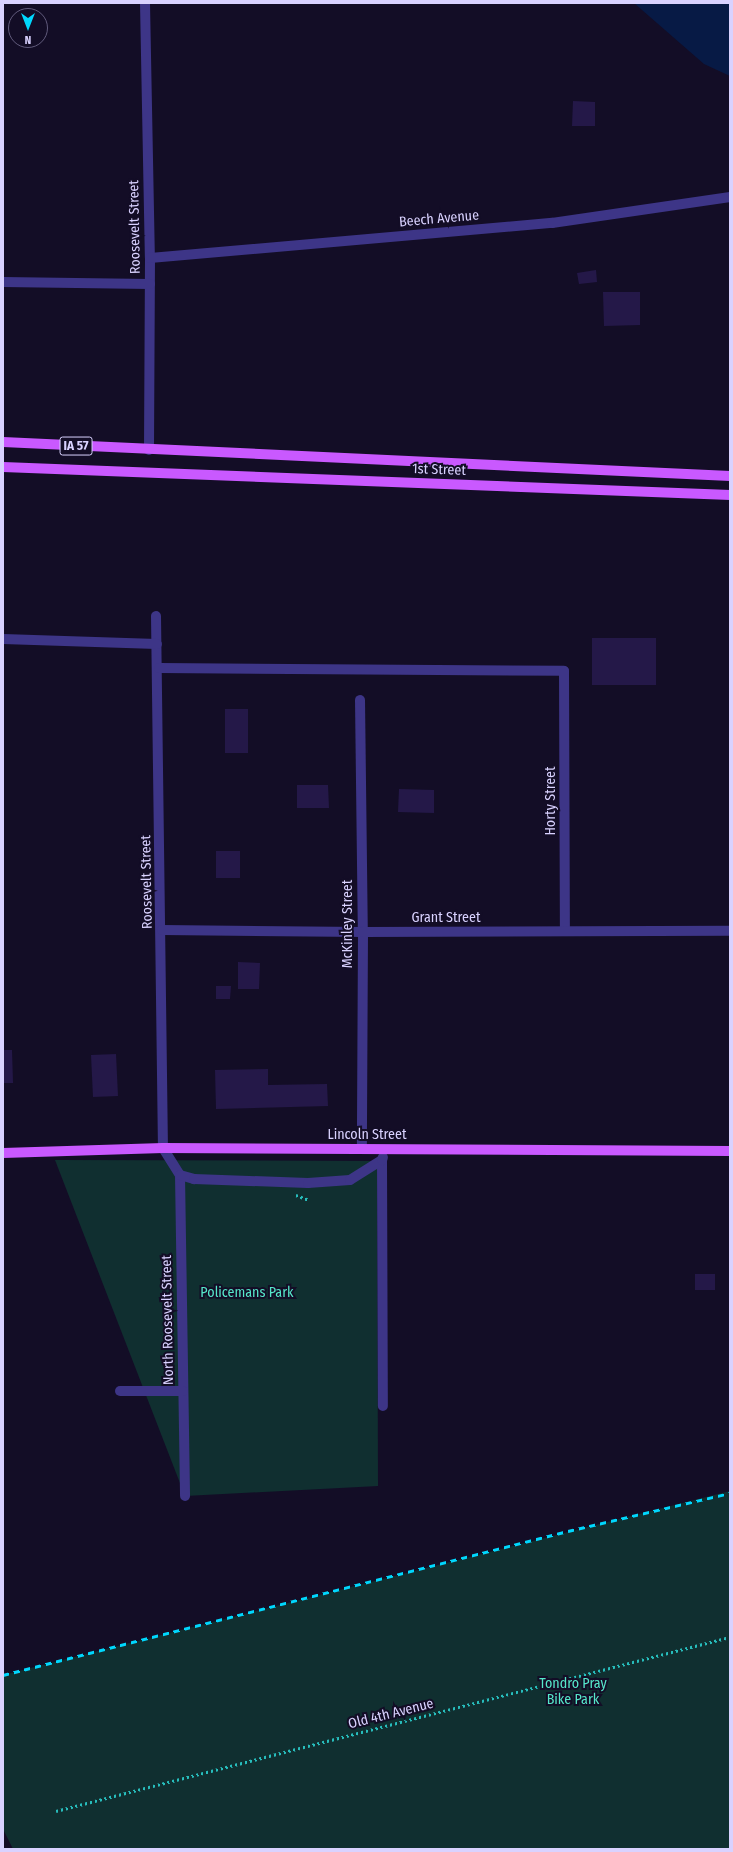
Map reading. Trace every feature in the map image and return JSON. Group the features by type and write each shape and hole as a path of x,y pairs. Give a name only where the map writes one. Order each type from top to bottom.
{"main road":[{"name":"IA 57","path":"3,442 149,450"},
{"name":"1st Street","path":"149,450 730,476"},
{"name":"1st Street","path":"3,467 730,495"},
{"name":"Lincoln Street","path":"3,1153 163,1148 730,1151"}],"street":[{"name":"Roosevelt Street","path":"145,3 150,258 149,450"},
{"name":"Beech Avenue","path":"150,258 552,223 730,197"},
{"path":"3,282 150,284"},
{"name":"Roosevelt Street","path":"156,616 162,930 163,1148"},
{"path":"3,639 157,644"},
{"name":"Horty Street","path":"158,668 564,671 565,932"},
{"name":"McKinley Street","path":"360,700 363,932 362,1149"},
{"name":"Grant Street","path":"162,930 363,932 730,931"},
{"path":"163,1148 180,1175 194,1179 315,1183 350,1180 382,1160"},
{"path":"383,1406 382,1160 386,1149"},
{"name":"North Roosevelt Street","path":"180,1175 185,1496"},
{"path":"120,1391 183,1391"}],"path":[{"name":"Old 4th Avenue","path":"56,1811 730,1637"}],"green space":[{"name":"Policemans Park","path":"55,1160 377,1161 378,1486 185,1496"},
{"name":"Tondro Pray Bike Park","path":"730,1491 730,1849 13,1849 3,1829 3,1675"}],"water":[{"path":"634,3 730,3 730,76 704,64"}],"building":[{"path":"573,101 595,102 595,126 572,126"},
{"path":"596,270 597,282 579,284 577,273"},
{"path":"603,292 640,292 640,325 604,326"},
{"path":"592,638 656,638 656,685 592,685"},
{"path":"225,709 248,709 248,753 225,753"},
{"path":"297,785 328,785 329,808 297,808"},
{"path":"399,789 434,790 434,813 398,812"},
{"path":"216,851 240,851 240,878 216,878"},
{"path":"238,962 260,963 259,989 238,989"},
{"path":"216,986 231,986 230,999 216,999"},
{"path":"3,1050 12,1050 13,1083 3,1083"},
{"path":"116,1054 118,1096 93,1097 91,1055"},
{"path":"268,1069 268,1085 327,1084 328,1106 216,1109 215,1070"},
{"path":"695,1274 715,1274 715,1290 695,1290"}],"railway":[{"path":"3,1675 568,1531 730,1493"}]}
